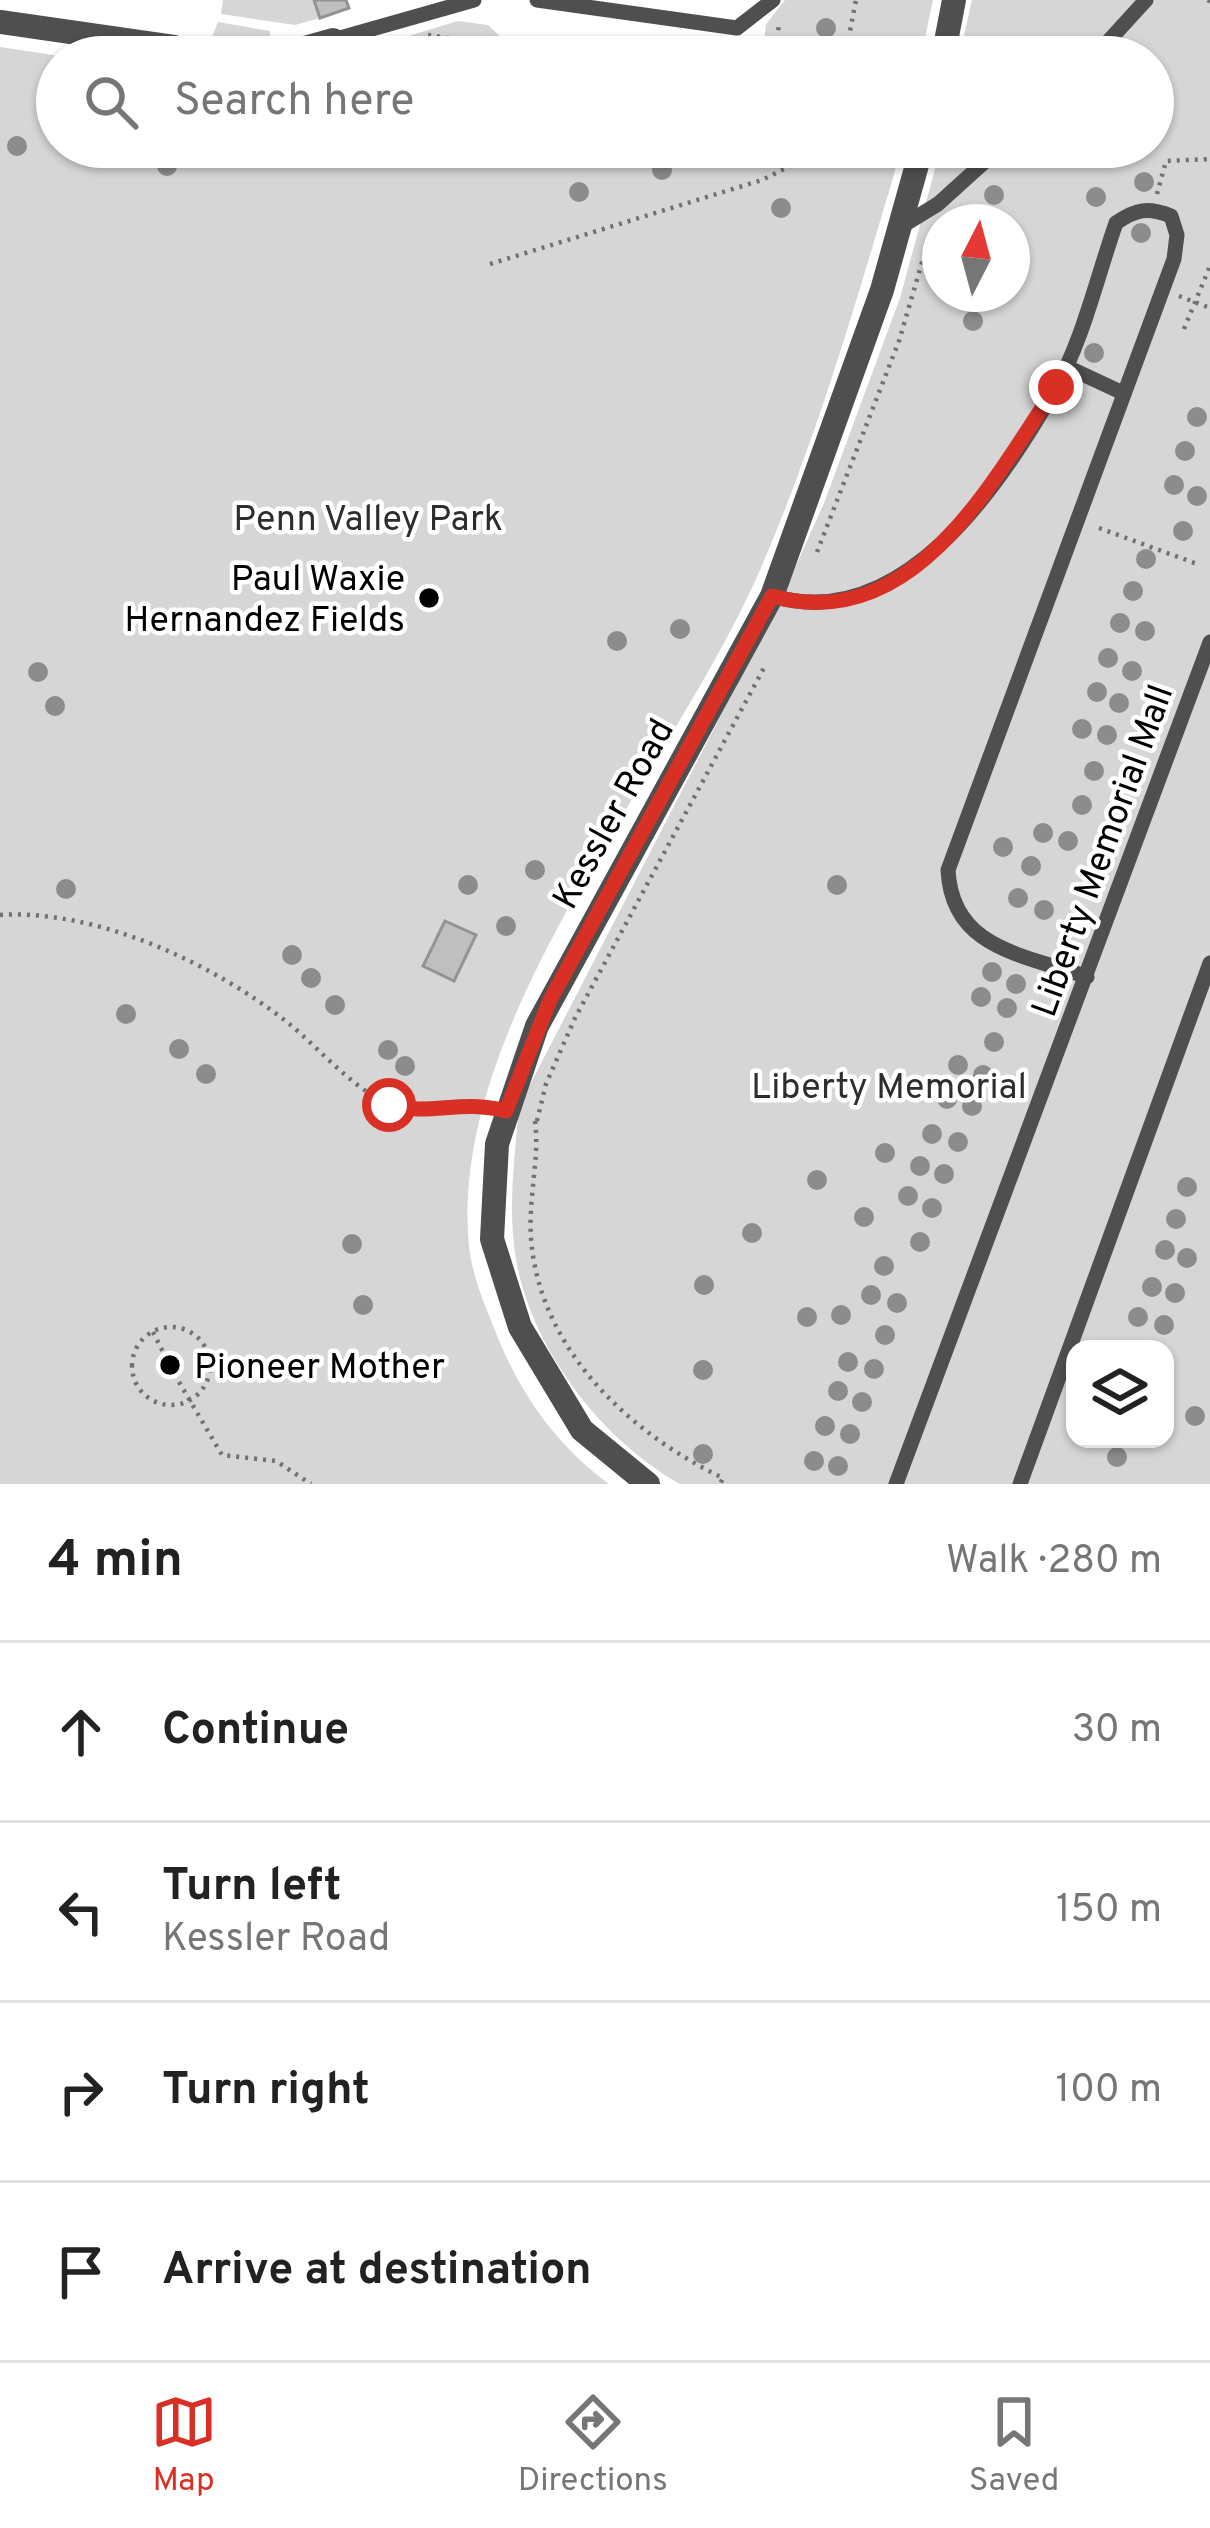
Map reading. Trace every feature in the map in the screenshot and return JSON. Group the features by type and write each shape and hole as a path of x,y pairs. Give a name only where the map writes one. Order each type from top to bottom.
{"street":[{"path":"947,36 954,0"},
{"path":"0,22 97,36"},
{"name":"Kessler Road","path":"648,1484 582,1430 542,1371 508,1300 492,1239 490,1207 506,1111 550,1000 772,596 902,226 917,168"}],"lane":[{"path":"347,36 474,0"},
{"path":"537,0 737,28 772,0"},
{"path":"1113,36 1146,0"},
{"path":"902,226 938,204 978,168"},
{"path":"772,596 796,603 872,592 936,554 1044,405 1065,366 1117,224 1133,211 1152,208 1171,216 1177,235 1174,259 948,870 950,899 972,931 1087,977"},
{"path":"1065,366 1124,393"},
{"name":"Liberty Memorial Mall","path":"896,1484 1210,642"},
{"path":"1020,1484 1210,964"}],"path":[{"path":"849,36 856,0"},
{"path":"778,36 780,19"},
{"path":"426,35 433,36"},
{"path":"1174,160 1210,158"},
{"path":"490,263 762,180 786,168"},
{"path":"1152,208 1164,168"},
{"path":"1184,329 1210,266"},
{"path":"1195,302 1210,308"},
{"path":"1076,520 1200,565"},
{"path":"0,915 92,927 139,940 284,1020 389,1105 418,1111 472,1102 537,1121 531,1243 547,1306 582,1370 641,1430 723,1478 720,1484"},
{"path":"169,1324 192,1332 212,1370 205,1393 189,1401 172,1409 150,1400 131,1362 138,1340 169,1324"},
{"path":"153,1332 163,1352"},
{"path":"179,1382 222,1455 277,1461 310,1484"}],"green space":[{"path":"223,0 314,0 320,18 295,25 221,14"},
{"path":"785,0 933,0 925,36 765,36 766,24"},
{"name":"Liberty Memorial","path":"972,0 1210,0 1210,1484 680,1484 651,1465 597,1416 552,1355 535,1322 513,1235 519,1106 781,599 824,503 900,298 922,217 922,312 1030,312 1030,204 926,204 935,168 1174,168 1174,36 964,36"},
{"path":"458,21 488,25 500,36 408,36"},
{"path":"218,22 270,31 270,36 212,36"},
{"name":"Penn Valley Park","path":"0,47 36,52 36,168 896,168 820,414 760,570 722,647 528,986 493,1073 472,1160 469,1246 496,1333 542,1417 572,1453 609,1484 0,1484"}],"building":[{"path":"314,0 346,0 349,8 320,18"},
{"path":"445,921 476,935 454,981 423,966"}],"place":[{"name":"Paul Waxie Hernandez Fields","path":"429,598"},
{"name":"Pioneer Mother","path":"170,1365"}],"route":[{"path":"389,1105 418,1111 472,1102 506,1111 527,1047 550,1000 772,596 796,603 872,592 936,554 1056,387"}]}
